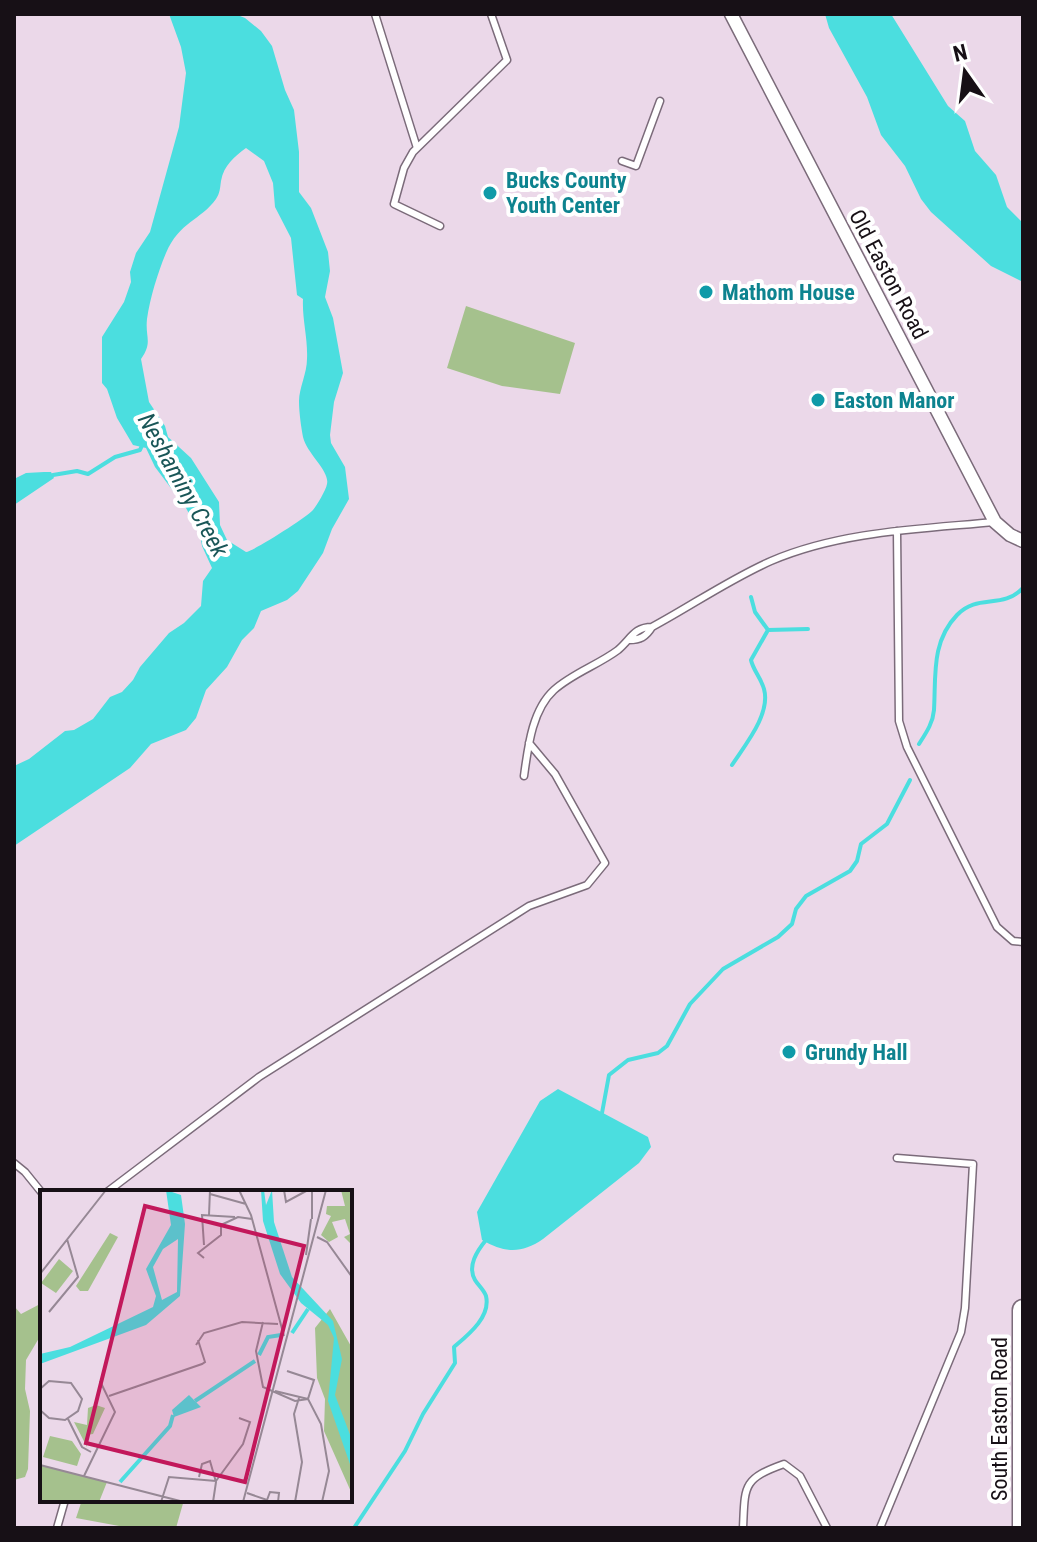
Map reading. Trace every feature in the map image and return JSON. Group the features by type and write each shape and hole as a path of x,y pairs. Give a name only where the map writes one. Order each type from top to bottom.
{"highway":[{"name":"South Easton Road","path":"1023,1310 1023,1528"}],"street":[{"name":"Old Easton Road","path":"731,14 995,522 1023,541"}],"lane":[{"path":"375,14 417,148"},
{"path":"440,226 394,204 404,168 417,148 507,60 491,14"},
{"path":"622,161 636,166 660,101"},
{"path":"524,776 529,743 542,703 555,688 629,640 639,640 652,627 771,561 869,534 995,522"},
{"path":"897,531 899,721 907,747 997,927 1013,941 1023,942"},
{"path":"110,1190 259,1077 434,964 529,906 587,885 605,863 555,774 529,743"},
{"path":"880,1528 961,1332 973,1164 897,1158"},
{"path":"14,1163 40,1191"},
{"path":"743,1528 744,1495 750,1481 760,1473 784,1464 800,1476 827,1528"},
{"path":"57,1528 64,1502"}],"green space":[{"path":"466,306 575,343 560,394 502,386 447,368"},
{"path":"40,1304 40,1336 26,1360 25,1389 30,1411 28,1469 25,1477 14,1480 14,1306 21,1314"},
{"path":"81,1502 183,1502 176,1528 130,1528 76,1518"}],"water":[{"name":"Neshaminy Creek","path":"169,14 235,14 261,31 272,46 294,110 299,152 299,192 311,208 328,252 330,271 325,297 333,318 343,373 334,402 330,435 331,443 345,467 349,499 323,553 298,591 287,600 261,611 254,628 242,640 227,667 206,690 196,718 186,730 151,744 130,768 14,846 14,766 29,759 65,731 74,730 93,719 110,697 122,692 169,633 201,606 203,581 212,568 200,534 186,508 155,467 146,448 133,445 102,383 102,337 124,302 136,253 150,232 179,127 186,73","holes":["246,148 264,161 273,183 275,207 291,238 297,295 303,299 307,351 299,401 303,437 325,474 327,484 309,514 246,552 227,540 220,525 219,502 191,458 168,437 165,426 149,402 141,359 148,344 147,319 152,294 171,243 216,199 224,170 237,155"]},
{"path":"825,14 891,14 948,106 965,121 975,151 996,175 1007,207 1023,223 1023,282 991,266 931,212 921,199 905,166 881,135 867,97 829,28"},
{"path":"51,472 54,478 14,505 14,479 26,473"},
{"path":"558,1089 648,1137 651,1147 639,1163 535,1244 513,1250 490,1244 482,1240 477,1212 540,1101"}],"waterway":[{"name":"Neshaminy Creek","path":"53,475 77,471 88,474 115,457 140,450 143,443"},
{"path":"919,744 933,715 936,660 949,625 965,608 1007,598 1023,588"},
{"path":"751,597 755,612 768,630 808,629"},
{"path":"732,765 756,729 764,709 764,689 751,660 768,630"},
{"path":"602,1113 609,1075 628,1060 658,1053 667,1046 690,1004 723,969 778,937 792,924 796,909 806,896 850,871 857,861 861,844 887,824 910,780"},
{"path":"354,1528 405,1451 423,1414 455,1363 454,1347 482,1318 487,1304 486,1296 475,1280 472,1269 476,1254 486,1240"}],"place":[{"name":"Bucks County Youth Center","path":"490,193"},
{"name":"Mathom House","path":"706,292"},
{"name":"Easton Manor","path":"818,400"},
{"name":"Grundy Hall","path":"789,1052"}]}
